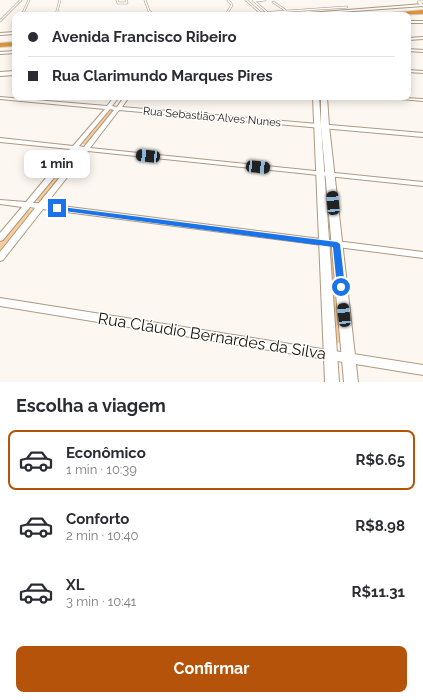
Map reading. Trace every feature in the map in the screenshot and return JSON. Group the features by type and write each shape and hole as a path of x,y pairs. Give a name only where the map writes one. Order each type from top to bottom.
{"highway":[{"path":"411,14 423,13"},
{"path":"411,15 423,13"},
{"path":"0,44 12,43"}],"street":[{"path":"332,12 423,5"},
{"path":"411,22 423,22"},
{"path":"0,34 12,33"},
{"path":"411,39 423,38"},
{"path":"411,50 423,51"},
{"path":"0,53 12,52"},
{"path":"411,71 423,72"},
{"path":"0,74 12,73"},
{"name":"Rua Sebastião Alves Nunes","path":"0,98 12,99"},
{"path":"411,99 423,100"},
{"name":"Rua Sebastião Alves Nunes","path":"22,100 423,135"},
{"path":"0,238 115,100"},
{"path":"0,258 125,100"},
{"path":"317,100 337,244 351,382"},
{"path":"321,126 324,100"},
{"path":"0,140 423,184"},
{"path":"326,174 324,242 332,382"},
{"path":"0,202 423,255"},
{"name":"Rua Cláudio Bernardes da Silva","path":"0,302 423,370"}],"lane":[{"path":"0,21 21,0"},
{"path":"24,12 29,0"},
{"path":"57,12 60,0"},
{"path":"117,0 118,3 123,4 127,3 126,0"},
{"path":"145,0 148,10 150,12"},
{"path":"227,12 232,5 228,0"},
{"path":"253,0 266,12"},
{"path":"246,1 265,0"},
{"path":"246,1 260,12"},
{"path":"273,2 285,12"},
{"path":"423,2 418,2 423,5"},
{"path":"296,12 347,7"}],"shaded area":[{"path":"112,109 114,111 87,145 82,144 108,111"},
{"path":"78,152 80,154 41,202 36,201 73,153"},
{"path":"31,209 34,210 0,255 0,243 26,211"},
{"path":"330,246 334,248 342,342 339,343 334,341 328,247"}],"route":[{"path":"57,208 337,244 341,287"}]}
